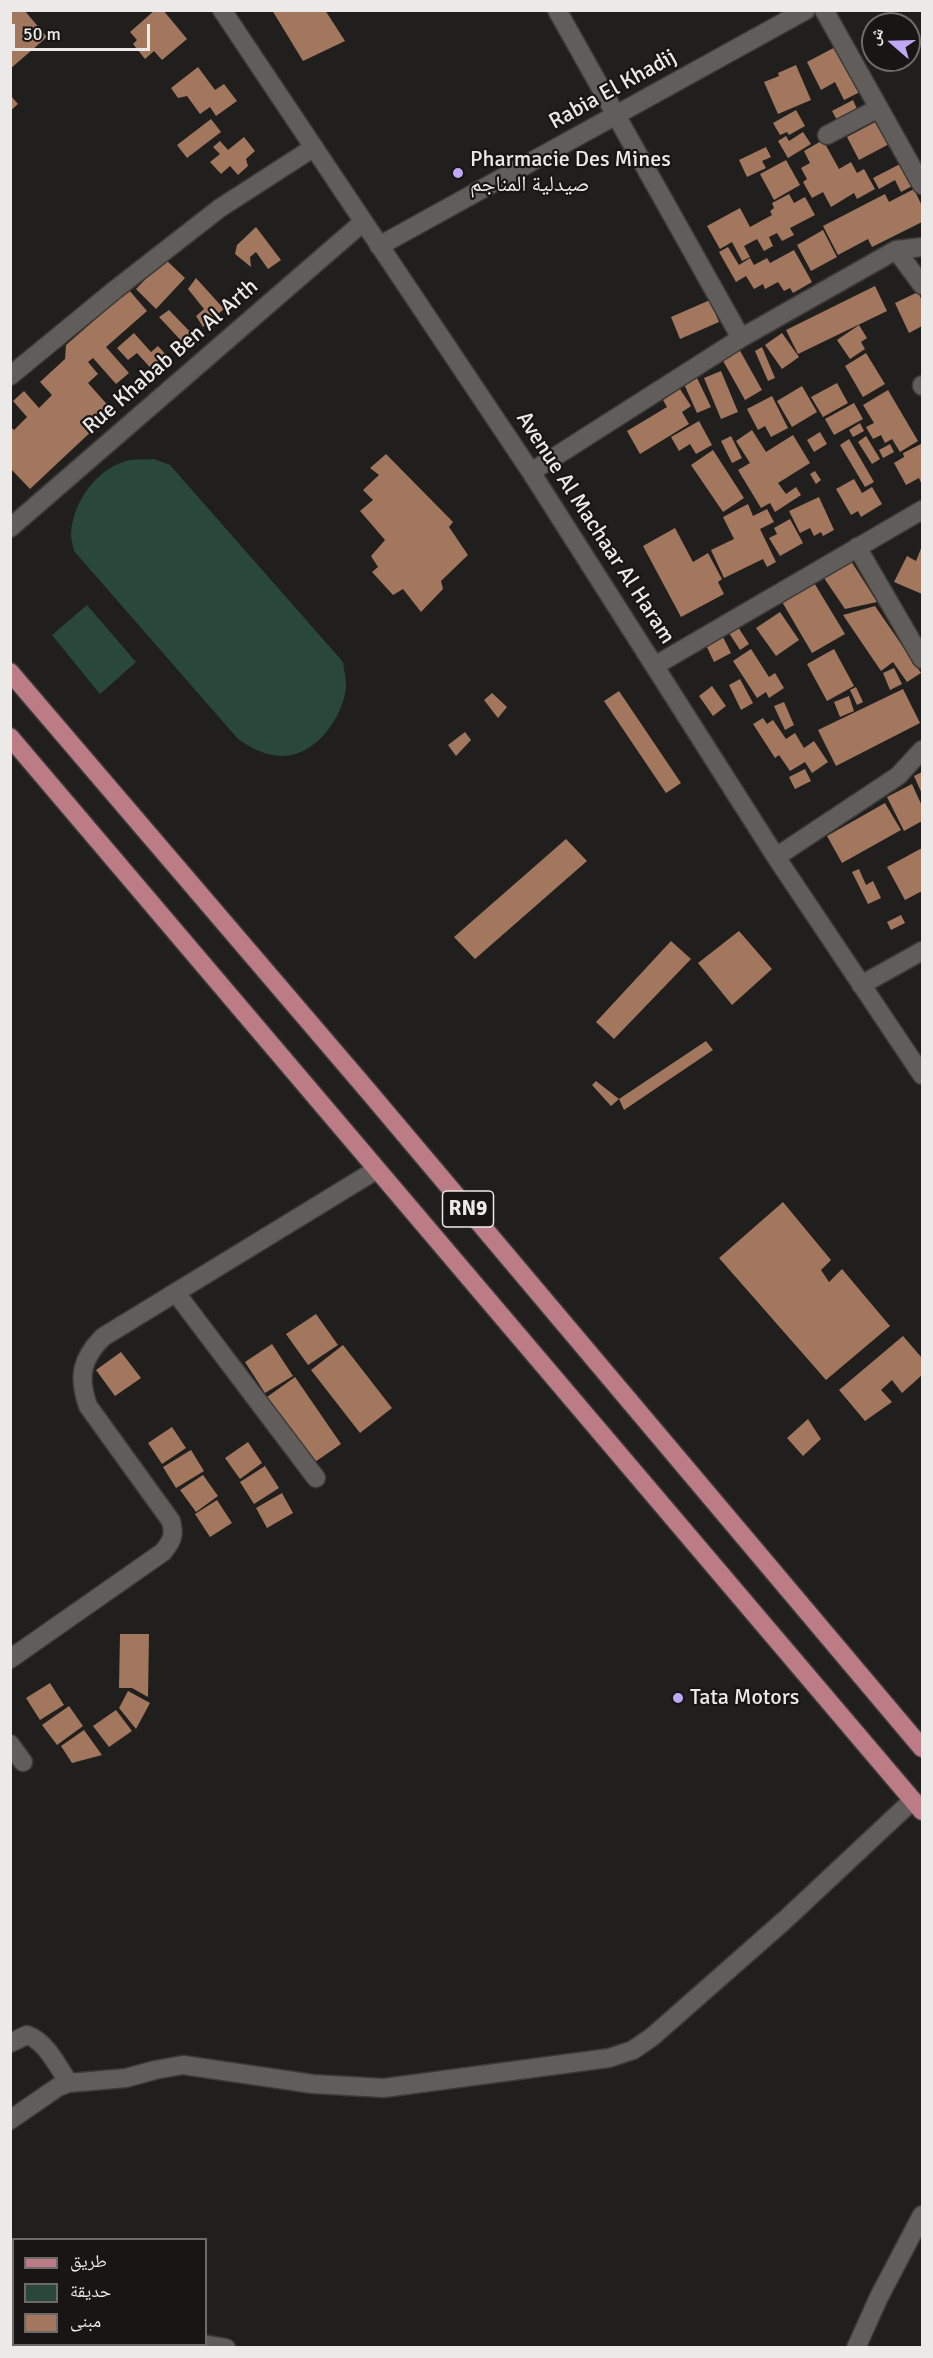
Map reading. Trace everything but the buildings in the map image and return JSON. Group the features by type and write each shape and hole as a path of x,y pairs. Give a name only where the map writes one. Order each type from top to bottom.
{"main road":[{"name":"RN9","path":"10,672 385,1110 922,1748"},
{"name":"RN9","path":"10,737 918,1806"}],"street":[{"name":"Avenue Al Machaar Al Haram","path":"222,10 362,223 531,472 656,665 776,857 922,1075"},
{"path":"557,10 741,338"},
{"name":"Rabia El Khadij","path":"379,246 806,10"},
{"path":"824,10 922,185"},
{"path":"827,135 879,108"},
{"path":"10,376 220,208 313,148"},
{"name":"Rue Khabab Ben Al Arth","path":"10,528 362,223"},
{"path":"531,472 741,338 896,250 922,247"},
{"path":"896,250 922,285"},
{"path":"656,665 922,510"},
{"path":"857,547 922,659"},
{"path":"776,857 898,776 922,750"},
{"path":"861,985 922,951"},
{"path":"10,1659 163,1552 171,1542 174,1532 171,1521 88,1406 81,1377 91,1349 103,1337 376,1170"},
{"path":"176,1293 316,1478"},
{"path":"10,1744 23,1762"},
{"path":"10,2120 58,2087 69,2083 126,2078 183,2065 313,2084 384,2088 609,2058 633,2050 652,2037 918,1806"},
{"path":"10,2043 27,2035 34,2037 44,2047 69,2083"},
{"path":"856,2348 879,2297 922,2215"},
{"path":"207,2345 226,2348"}],"green space":[{"path":"154,459 170,465 343,662 346,686 340,710 325,733 305,750 293,755 281,756 258,750 238,739 74,551 71,535 73,521 89,487 118,464 130,460"},
{"path":"87,605 136,662 100,694 52,635"}],"place":[{"name":"Pharmacie Des Mines صيدلية المناجم","path":"458,173"},
{"name":"Tata Motors","path":"678,1698"}]}
